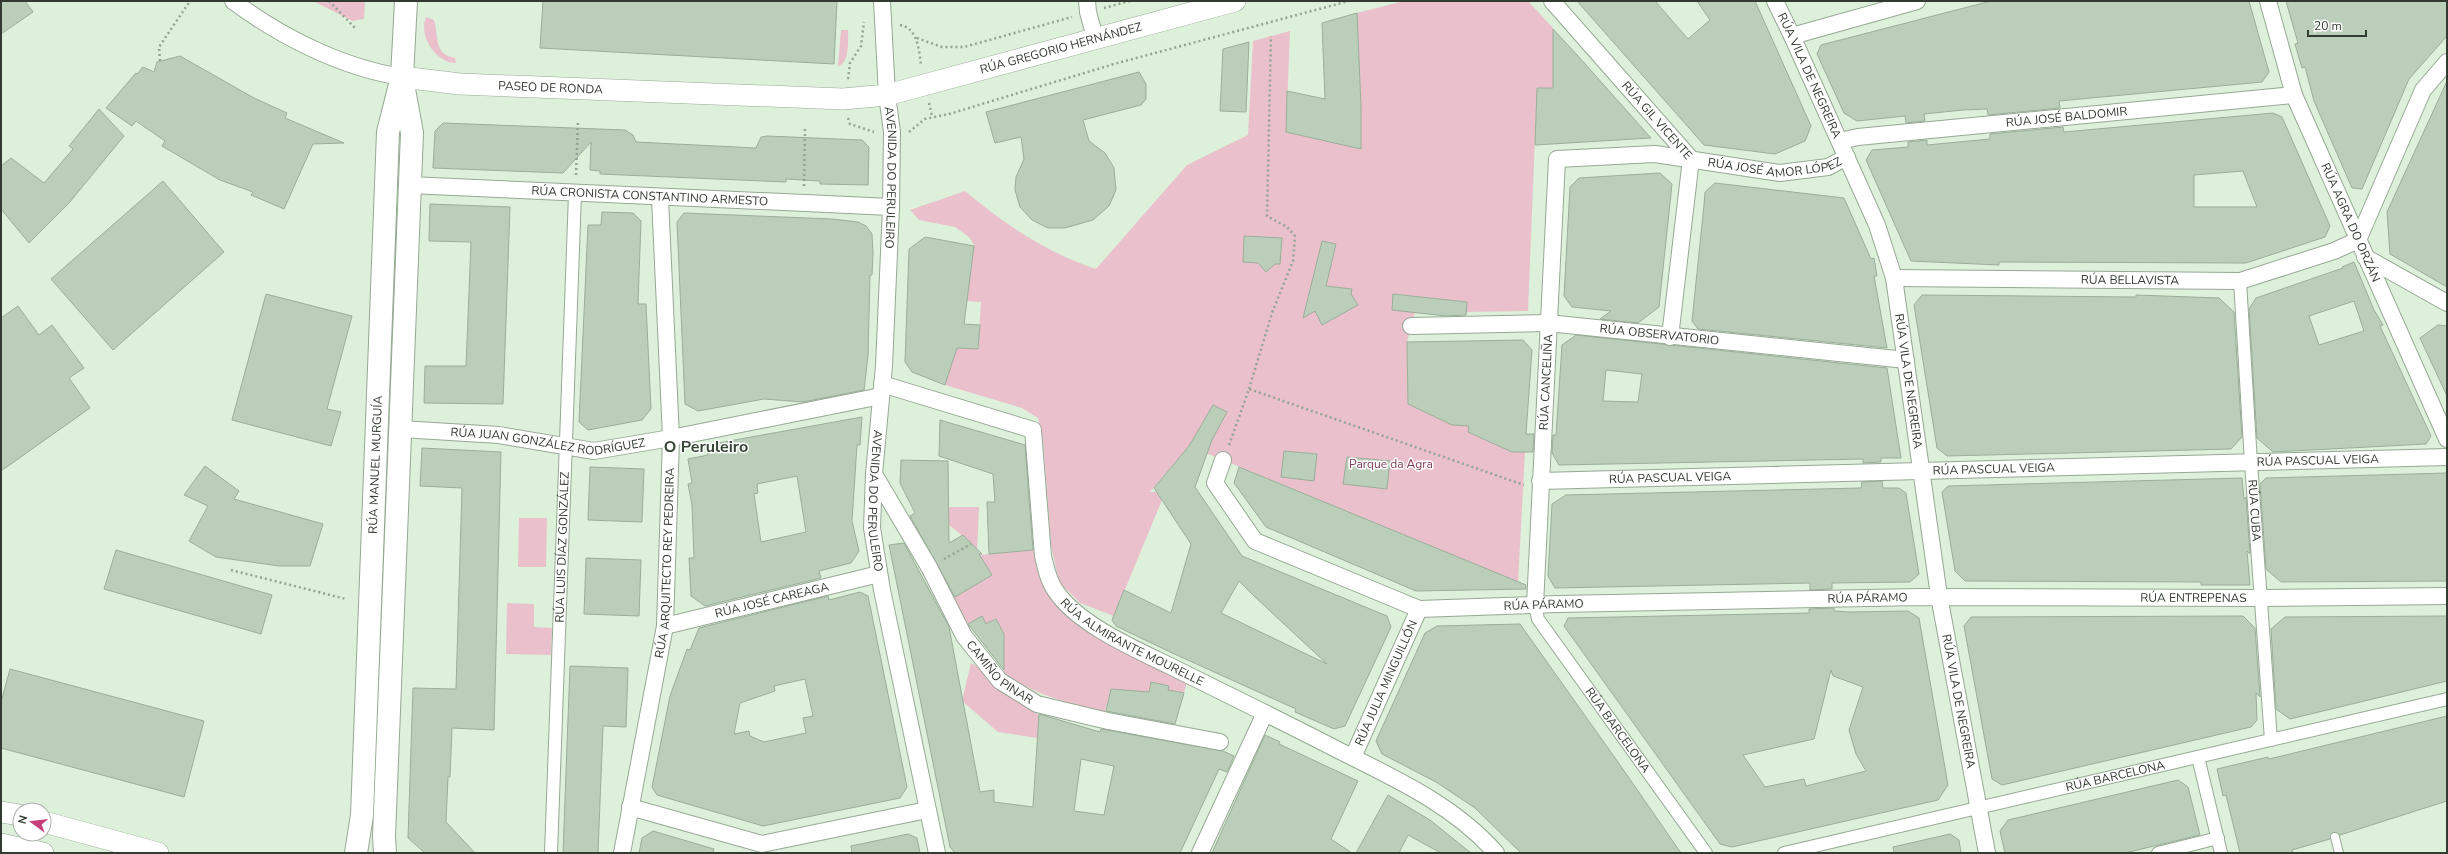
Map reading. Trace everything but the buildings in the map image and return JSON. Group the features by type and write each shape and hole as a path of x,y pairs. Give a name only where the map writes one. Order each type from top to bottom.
{"main road":[{"name":"RÚA MANUEL MURGUÍA","path":"356,853 362,815 388,132 402,77 406,1"},
{"name":"RÚA MANUEL MURGUÍA","path":"385,853 384,836 412,133 402,77"}],"street":[{"name":"PASEO DE RONDA","path":"233,1 251,14 296,39 343,61 361,68 402,77 460,84 835,98 886,95"},
{"name":"AVENIDA DO PERULEIRO","path":"882,1 886,95 892,132 882,390 874,474 872,528 879,574 937,853"},
{"name":"RÚA GREGORIO HERNÁNDEZ","path":"886,95 1235,1"},
{"name":"RÚA GIL VICENTE","path":"1552,1 1691,159 1670,337"},
{"name":"RÚA VILA DE NEGREIRA","path":"1775,1 1877,225 1894,278 1939,596 1987,853"},
{"path":"1792,36 1917,1"},
{"name":"RÚA AGRA DO ORZÁN","path":"2268,1 2294,95 2447,440"},
{"path":"1092,6 1088,12 1095,38"},
{"path":"2358,240 2423,90 2440,81 2447,62"},
{"name":"RÚA JOSÉ BALDOMIR","path":"1840,141 1866,136 2294,95"},
{"name":"RÚA JOSÉ AMOR LÓPEZ","path":"1557,159 1655,154 1780,172 1828,167 1847,157"},
{"name":"RÚA CANCELIÑA","path":"1535,605 1557,159"},
{"name":"RÚA CRONISTA CONSTANTINO ARMESTO","path":"409,185 576,186 660,198 890,206"},
{"name":"RÚA LUIS DÍAZ GONZÁLEZ","path":"551,853 576,186"},
{"name":"RÚA ARQUITECTO REY PEDREIRA","path":"622,853 665,626 671,438 660,198"},
{"name":"RÚA BELLAVISTA","path":"1894,278 2240,282 2334,251 2358,240"},
{"path":"2365,257 2447,303"},
{"name":"RÚA CUBA","path":"2240,282 2250,462 2262,598 2271,740"},
{"name":"RÚA OBSERVATORIO","path":"1411,326 1548,323 1670,337 1906,360"},
{"name":"RÚA JUAN GONZÁLEZ RODRÍGUEZ","path":"401,429 499,434 594,451 671,438 882,390"},
{"name":"RÚA ALMIRANTE MOURELLE","path":"882,390 1033,430 1043,556 1047,574 1055,591 1078,613 1113,638 1353,757 1431,799 1460,820 1492,851"},
{"name":"RÚA PASCUAL VEIGA","path":"1540,482 2447,457"},
{"name":"RÚA PÁRAMO","path":"1223,460 1215,484 1255,541 1419,609 1939,596"},
{"name":"CAMIÑO PINAR","path":"874,474 929,567 968,641 1000,681 1037,704 1108,721 1220,742"},
{"name":"RÚA JOSÉ CAREAGA","path":"665,626 879,574"},
{"name":"RÚA ENTREPENAS","path":"1939,596 2262,598 2447,596"},
{"name":"RÚA BARCELONA","path":"1535,605 1538,619 1706,853"},
{"name":"RÚA JULIA MINGUILLÓN","path":"1353,757 1419,609"},
{"name":"RÚA BARCELONA","path":"1784,853 1979,809 2447,699"},
{"path":"1200,853 1265,713"},
{"path":"2198,757 2221,853"},
{"path":"630,807 762,844 927,810"},
{"path":"1,812 12,814"},
{"path":"52,824 158,853"},
{"path":"2158,853 2218,838"},
{"path":"1,844 43,853"}],"lane":[{"path":"2336,837 2339,853"}],"path":[{"path":"160,61 159,46 190,1"},
{"path":"329,1 356,29"},
{"path":"1092,6 1130,1"},
{"path":"909,132 921,121 932,116 949,114 1114,64 1349,1"},
{"path":"902,25 917,38 942,47 964,47 1079,15"},
{"path":"848,69 861,46 864,24"},
{"path":"1223,460 1249,389 1272,313 1293,261 1295,236 1287,227 1267,216 1271,36"},
{"path":"917,38 921,61"},
{"path":"848,119 850,124 872,132"},
{"path":"576,186 578,121"},
{"path":"804,188 805,129"},
{"path":"1249,389 1523,485 1540,482"},
{"path":"929,567 971,544"},
{"path":"231,570 346,599"}],"green space":[{"path":"313,1 365,1 364,19 353,21"},
{"name":"Parque da Agra","path":"1404,1 1528,1 1553,28 1554,88 1537,88 1528,311 1466,312 1467,302 1394,294 1392,309 1415,312 1407,342 1408,404 1452,425 1469,426 1468,432 1512,452 1525,452 1518,582 1189,446 1150,492 1156,492 1162,500 1114,616 1080,603 1059,582 1051,545 1043,439 1038,418 1022,408 945,385 957,348 978,348 981,302 967,301 974,245 969,237 955,227 919,220 910,210 965,191 995,215 1043,246 1060,255 1096,269 1187,165 1248,135 1253,41 1290,31 1286,132 1361,148 1361,106 1357,13"},
{"path":"426,17 434,20 438,44 443,53 455,58 456,63 449,62 442,58 430,47 424,32"},
{"path":"841,30 848,30 848,51 845,61 838,66"},
{"path":"395,213 398,221 389,453 385,455"},
{"path":"384,468 390,468 372,819"},
{"path":"912,507 979,507 977,552 956,530 931,515"},
{"path":"519,518 547,518 546,567 518,567"},
{"path":"1034,550 1037,568 1048,589 1187,682 1184,693 1168,693 1169,686 1152,682 1149,692 1111,689 1105,712 1053,698 1028,688 1004,674 1004,634 996,619 986,624 982,616 967,624 953,598 992,575 979,555"},
{"path":"507,603 534,604 534,627 552,628 551,655 506,654"},
{"path":"971,663 984,670 1001,688 1039,715 1037,738 998,732 962,701"}],"district":[{"name":"O Peruleiro","path":"706,447"}]}
